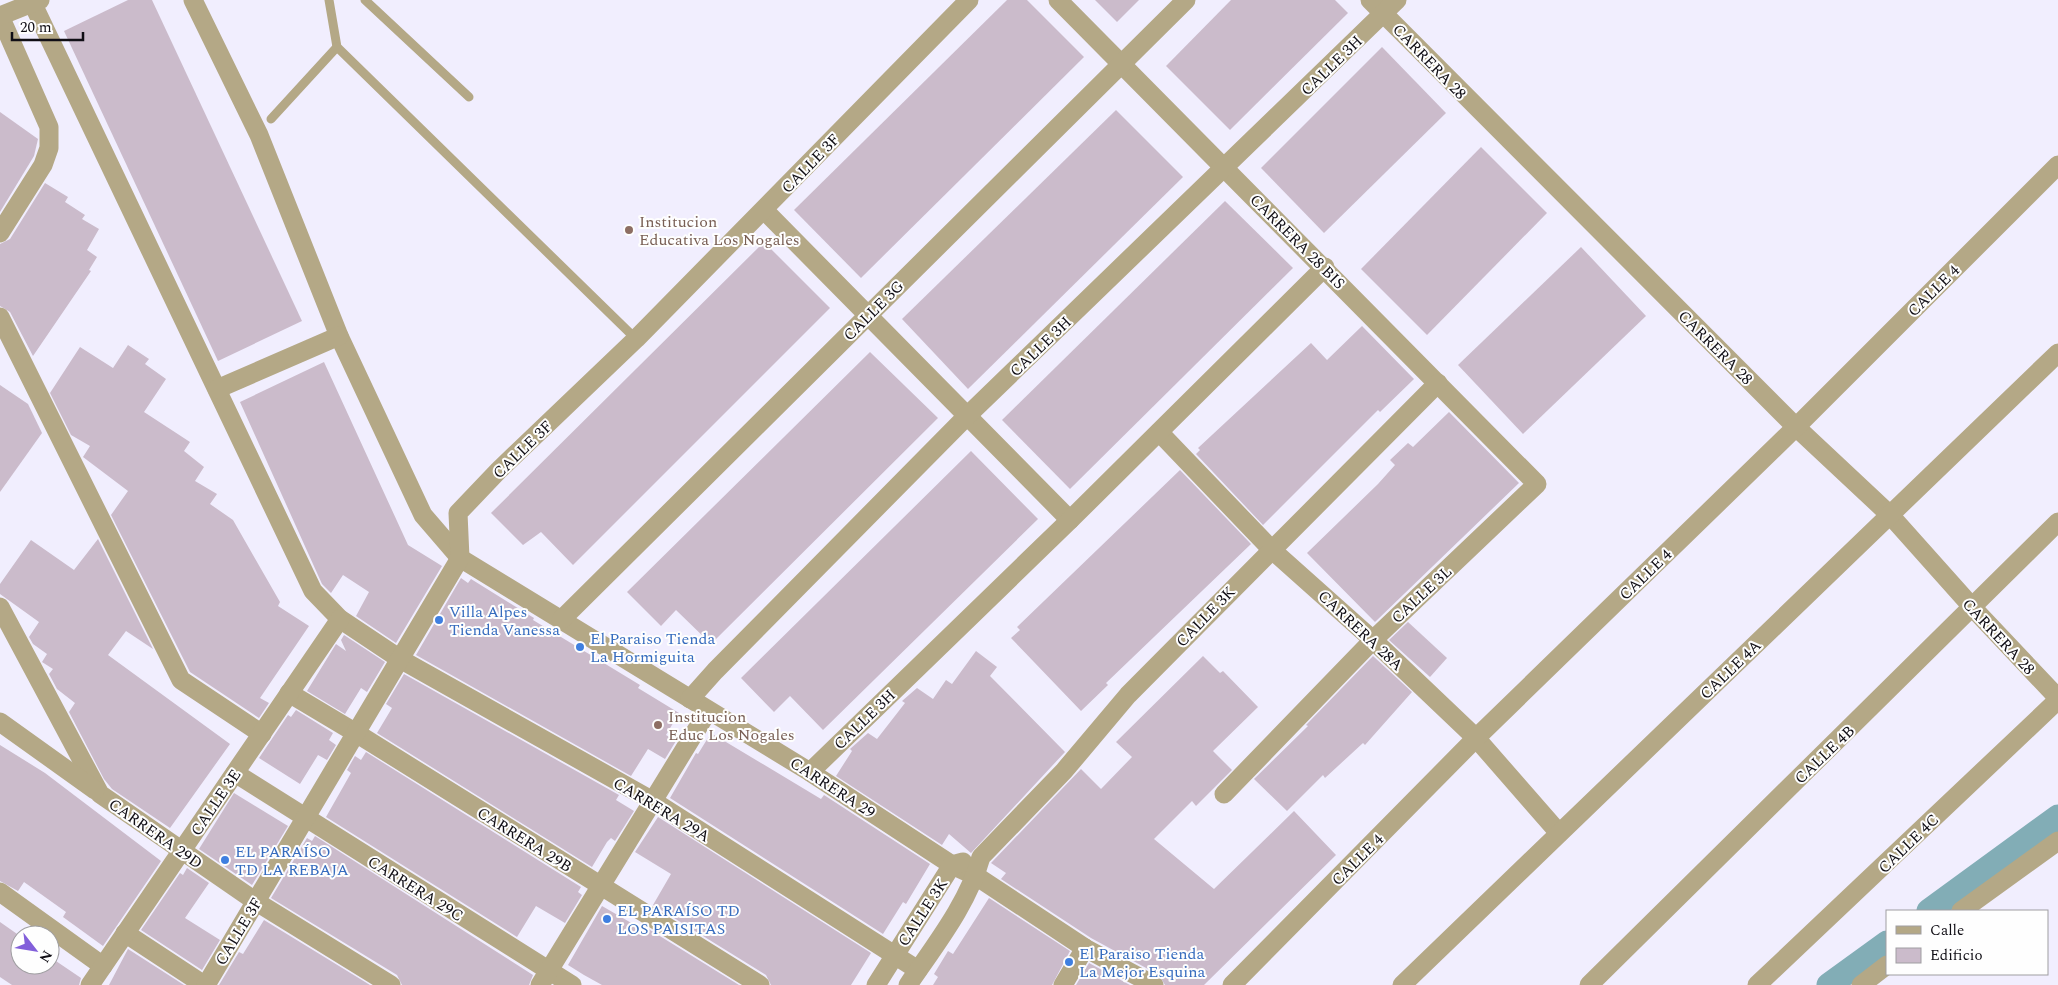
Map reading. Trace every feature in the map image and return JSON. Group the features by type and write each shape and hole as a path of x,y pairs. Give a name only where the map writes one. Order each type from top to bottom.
{"street":[{"name":"CARRERA 29","path":"193,0 259,135 339,336 423,515 460,558 810,772 952,865 976,876 1085,948 1154,985"},
{"name":"CALLE 3F","path":"205,985 460,558 458,513 499,470 636,339 970,0"},
{"name":"CARRERA 28 BIS","path":"1058,0 1325,267 1537,484"},
{"name":"CALLE 3G","path":"561,620 1186,0"},
{"name":"CARRERA 28","path":"1370,0 1796,427 1890,515 1972,608 2058,699"},
{"name":"CALLE 3H","path":"690,699 715,671 966,417 1397,0"},
{"path":"0,233 43,165 49,148 49,127 0,16 35,1"},
{"name":"CARRERA 29A","path":"35,1 313,591 340,620 400,659 653,801 894,956 913,978"},
{"name":"CALLE 4","path":"1232,985 1476,738 1796,427 2058,165"},
{"path":"764,210 966,417 1070,520"},
{"name":"CALLE 3H","path":"810,772 1070,520 1325,267"},
{"path":"0,316 181,680 262,734"},
{"path":"217,389 339,336"},
{"name":"CALLE 4A","path":"1402,985 2058,353"},
{"name":"CALLE 3K","path":"913,978 951,921 976,876 981,857 1064,770 1128,695 1438,383"},
{"name":"CARRERA 28A","path":"1158,432 1271,549 1373,640 1476,738 1559,833"},
{"name":"CALLE 3L","path":"1224,794 1373,640 1537,484"},
{"name":"CALLE 4B","path":"1589,985 2058,522"},
{"name":"CARRERA 29D","path":"0,607 100,794 255,901 391,985"},
{"name":"CALLE 3E","path":"90,985 340,620"},
{"name":"CARRERA 29B","path":"289,693 356,732 760,985"},
{"name":"CALLE 4C","path":"1757,985 2058,699"},
{"path":"544,978 708,710"},
{"path":"0,722 100,794"},
{"name":"CARRERA 29C","path":"235,773 544,978 572,985"},
{"path":"1962,910 2058,841"},
{"name":"CALLE 3K","path":"876,985 952,865 981,857"},
{"path":"0,892 103,966"},
{"path":"125,933 205,985"},
{"path":"1063,985 1085,948"},
{"path":"1861,985 1886,966"}],"lane":[{"path":"329,0 337,47 636,339"},
{"path":"365,0 469,97"},
{"path":"271,119 337,47"}],"building":[{"path":"128,0 152,0 302,321 218,361 64,31"},
{"path":"1007,0 1027,0 1084,57 861,278 794,210"},
{"path":"1095,0 1139,0 1117,22"},
{"path":"1231,0 1335,0 1348,13 1230,130 1166,66"},
{"path":"1382,47 1446,113 1324,233 1261,168"},
{"path":"1116,110 1183,177 968,389 902,319"},
{"path":"0,112 38,139 34,156 0,212"},
{"path":"1481,147 1547,213 1427,335 1361,269"},
{"path":"45,183 68,197 65,202 85,215 82,219 99,229 87,250 97,257 89,270 91,271 33,356 10,312 0,306 0,244 10,239"},
{"path":"1225,201 1293,268 1070,489 1002,420"},
{"path":"764,242 830,308 573,565 541,532 523,545 491,513"},
{"path":"1581,247 1646,316 1523,434 1458,365"},
{"path":"1362,326 1414,379 1380,412 1378,410 1263,525 1196,454 1200,450 1198,448 1311,343 1327,360"},
{"path":"128,345 149,359 145,364 166,379 144,412 190,442 184,451 204,467 195,481 217,494 210,504 233,520 280,602 278,606 309,626 260,698 269,703 259,718 190,672 111,515 128,491 83,457 90,446 71,435 50,393 80,347 113,368"},
{"path":"870,352 938,418 711,644 676,610 661,626 627,592"},
{"path":"324,362 408,545 442,566 396,643 356,616 369,592 343,575 331,593 322,584 240,402"},
{"path":"0,385 28,404 42,433 0,492"},
{"path":"1449,412 1519,483 1375,622 1307,553 1395,465 1390,460 1408,443 1413,447"},
{"path":"971,451 1038,519 823,730 790,696 774,712 741,678"},
{"path":"1180,470 1251,544 1106,683 1108,685 1081,711 1011,638 1020,630 1017,627"},
{"path":"98,539 153,649 126,631 108,655 230,744 170,828 112,789 104,779 69,712 75,703 57,689 49,674 53,669 42,662 47,654 33,644 29,637 39,622 0,594 0,584 31,540 74,570"},
{"path":"461,578 468,583 471,579 534,618 533,620 640,685 638,688 679,713 666,735 676,741 665,759 648,749 631,776 416,655"},
{"path":"1408,622 1447,658 1430,677 1389,640"},
{"path":"344,635 385,662 367,692 361,688 345,714 307,691 336,644 346,651 341,640"},
{"path":"976,651 997,667 990,676 1065,752 971,853 949,834 942,845 836,776 852,751 850,749 868,733 877,739 905,703 902,701 917,688 933,699 946,680 952,684"},
{"path":"1203,656 1220,673 1223,671 1258,707 1213,751 1232,770 1196,806 1192,801 1154,839 1214,889 1294,811 1336,855 1204,985 1165,985 1159,975 1091,938 1001,879 1006,873 991,863 1081,769 1101,789 1132,757 1116,742"},
{"path":"1373,656 1412,692 1365,745 1363,743 1325,778 1323,775 1287,811 1254,779 1308,726 1306,725"},
{"path":"404,674 619,795 616,800 634,811 615,841 611,838 607,842 592,867 377,733 392,708 386,704"},
{"path":"296,710 333,733 329,740 336,745 327,760 318,755 300,784 259,758 288,715 291,717"},
{"path":"711,733 821,799 824,795 930,864 906,904 903,902 883,934 670,798 696,753 698,754"},
{"path":"0,745 45,773 161,861 103,946 63,917 66,912 24,882 18,891 0,881"},
{"path":"366,752 581,887 578,892 582,895 565,923 536,906 517,937 326,817 351,773 347,770 355,756 361,760"},
{"path":"234,793 288,826 252,885 199,849"},
{"path":"658,817 871,953 851,985 771,985 766,975 653,905 671,874 635,852"},
{"path":"315,836 533,975 529,985 402,985 397,975 271,898 307,838 312,841"},
{"path":"187,868 209,883 185,918 220,940 202,970 141,930 180,873 183,875"},
{"path":"989,898 1070,951 1052,985 933,985 938,977 934,974 948,951 953,954"},
{"path":"602,906 640,928 642,925 739,985 602,985 584,975 568,965"},
{"path":"264,920 370,985 219,985 239,952 243,954"},
{"path":"0,922 10,929 10,975 60,975 60,964 81,978 79,985 12,985 0,977"},
{"path":"128,949 184,985 109,985"},
{"path":"1089,963 1130,985 1076,985"}],"waterway":[{"path":"1930,910 2058,817"},
{"path":"1829,985 1886,944"}],"place":[{"name":"Institucion Educativa Los Nogales","path":"629,230"},
{"name":"Villa Alpes Tienda Vanessa","path":"439,620"},
{"name":"El Paraiso Tienda La Hormiguita","path":"580,647"},
{"name":"Institucion Educ Los Nogales","path":"658,725"},
{"name":"EL PARAÍSO TD LA REBAJA","path":"225,860"},
{"name":"EL PARAÍSO TD LOS PAISITAS","path":"607,919"},
{"name":"El Paraiso Tienda La Mejor Esquina","path":"1069,962"}]}
